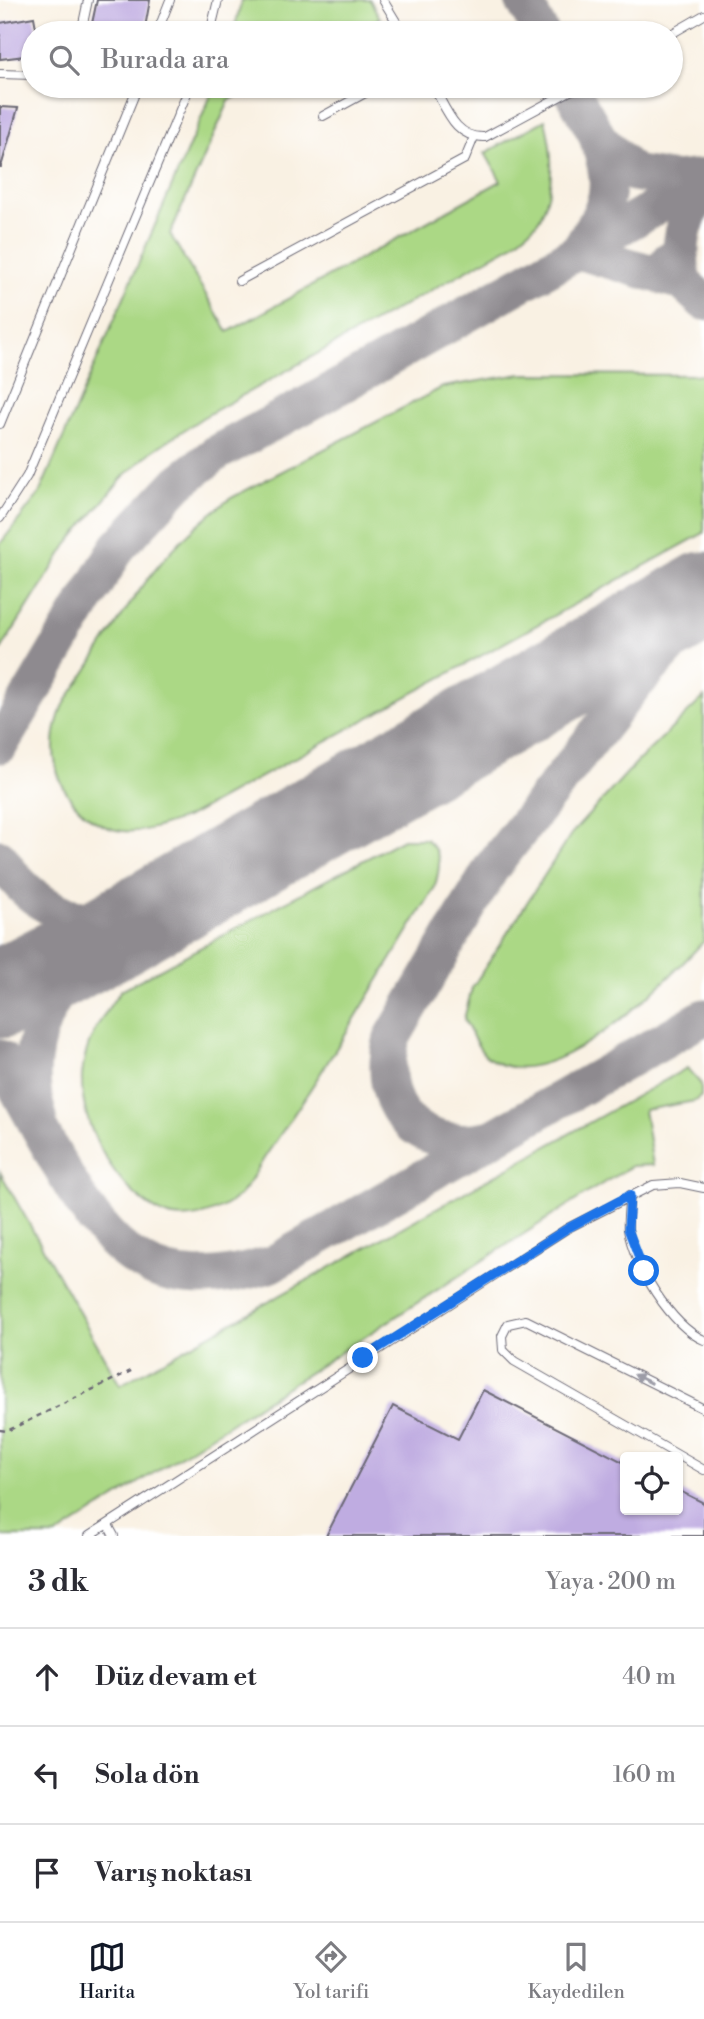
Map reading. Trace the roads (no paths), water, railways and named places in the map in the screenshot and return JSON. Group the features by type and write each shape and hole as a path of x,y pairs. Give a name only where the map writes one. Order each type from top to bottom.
{"lane":[{"path":"84,21 88,0"},
{"path":"162,21 170,0"},
{"path":"213,21 218,0"},
{"path":"383,0 396,21"},
{"path":"683,27 704,15"},
{"path":"0,74 21,75"},
{"path":"0,424 132,98"},
{"path":"0,518 27,476 185,98"},
{"path":"323,116 356,98"},
{"path":"440,98 457,127 474,138 485,136 556,98"},
{"path":"239,281 466,159 474,138"},
{"path":"89,1536 568,1228 653,1185 680,1183 704,1188"},
{"path":"630,1195 628,1229 644,1271 666,1309 692,1335 704,1340"},
{"path":"704,1409 526,1320 508,1324 502,1336 503,1350 514,1361 704,1470"},
{"path":"108,1525 114,1536"}]}
